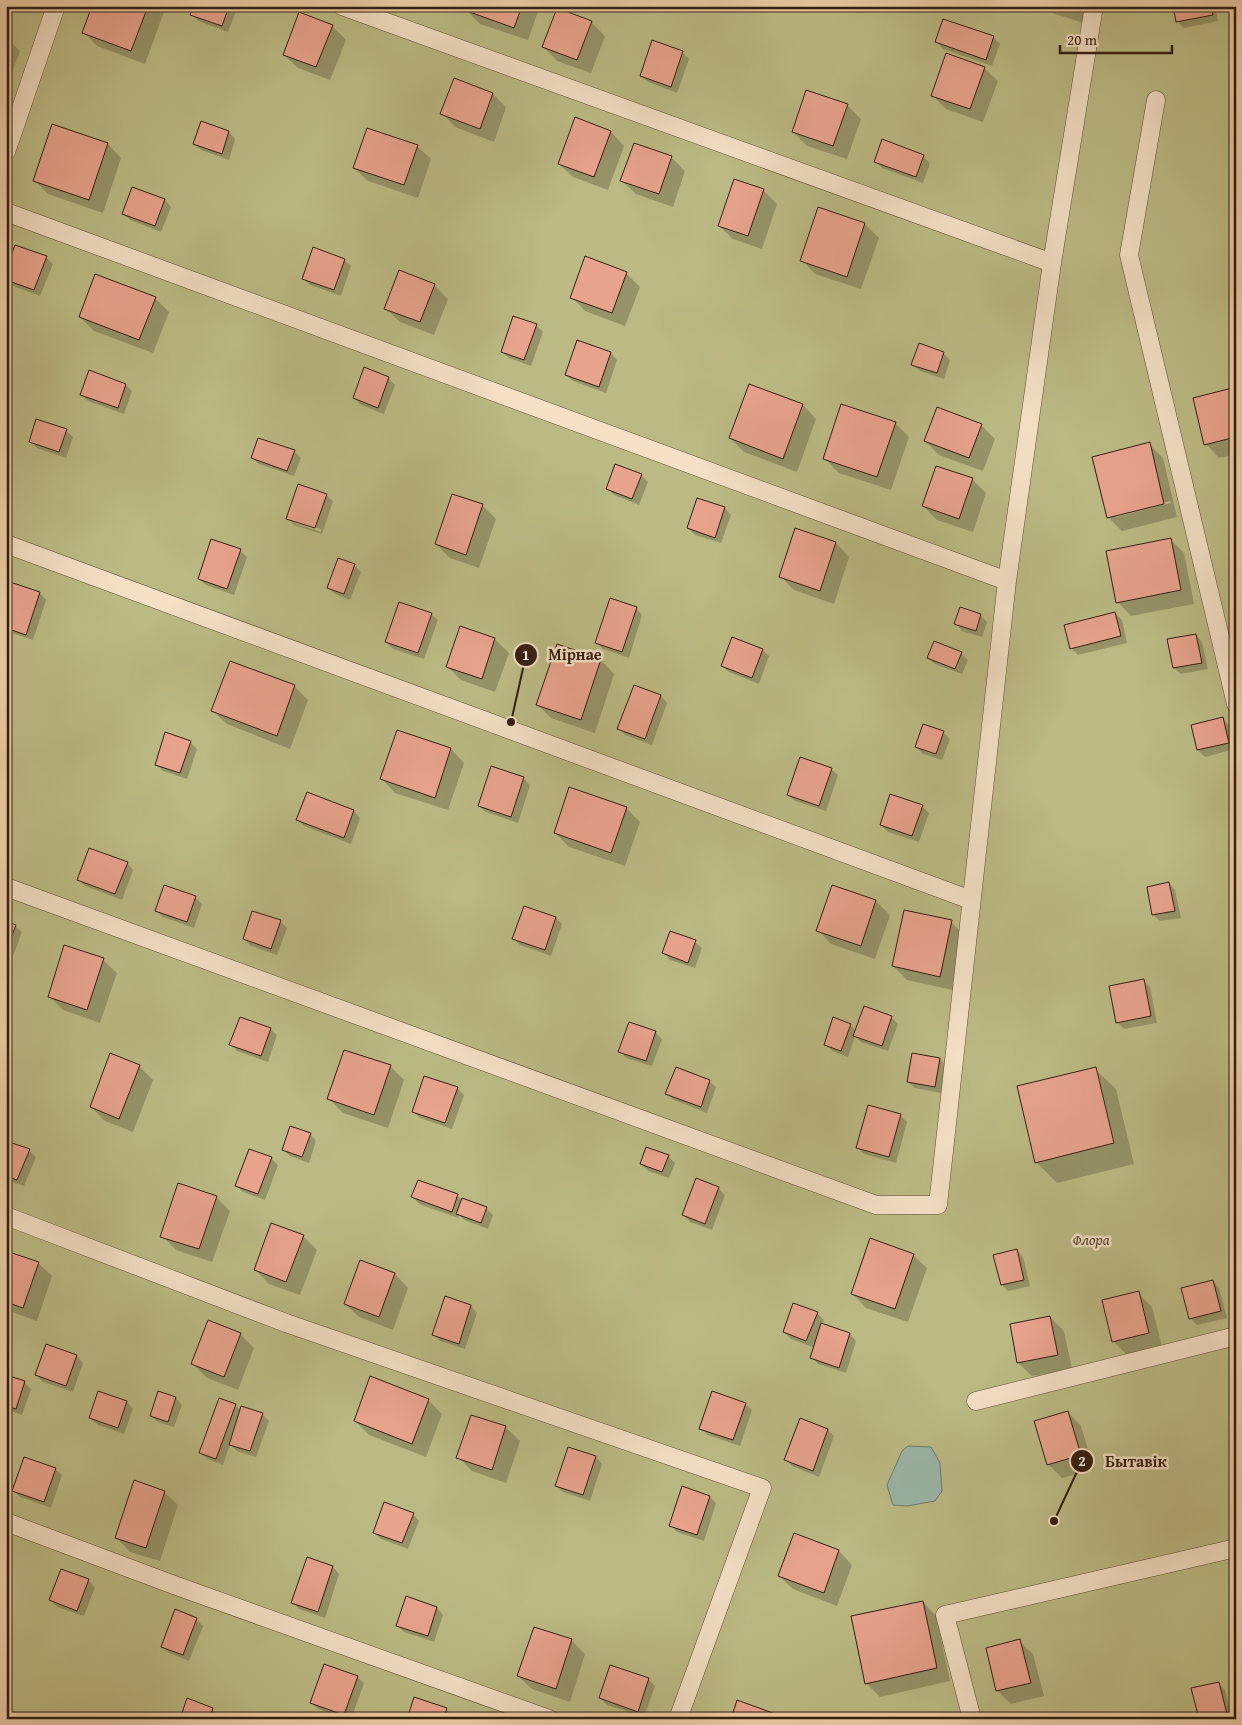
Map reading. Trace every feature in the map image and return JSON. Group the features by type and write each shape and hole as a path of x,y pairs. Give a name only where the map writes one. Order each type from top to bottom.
{"lane":[{"path":"6,152 56,6"},
{"path":"342,6 1052,263"},
{"path":"6,887 876,1204 938,1206 1007,581 1052,263 1094,6"},
{"path":"1156,100 1129,255 1236,704"},
{"path":"6,212 1007,581"},
{"path":"6,544 971,900"},
{"path":"6,1216 286,1323 762,1488 678,1719"},
{"path":"976,1401 1236,1336"},
{"path":"6,1522 549,1719"},
{"path":"972,1719 945,1615 1236,1548"}],"green space":[{"name":"Флора","path":"6,6 1236,6 1236,1719 6,1719"}],"shaded area":[{"path":"908,1446 931,1447 940,1463 942,1491 935,1501 907,1506 893,1505 887,1485 902,1451"}],"building":[{"path":"92,6 148,6 131,51 82,33"},
{"path":"193,6 229,6 222,26 190,15"},
{"path":"466,6 522,6 514,28 464,10"},
{"path":"1058,6 1075,6 1073,11"},
{"path":"1173,6 1211,6 1213,15 1176,22"},
{"path":"557,8 592,21 577,60 542,47"},
{"path":"299,12 333,25 316,67 283,55"},
{"path":"943,19 994,36 986,60 935,42"},
{"path":"652,40 683,51 671,87 640,76"},
{"path":"946,53 985,67 970,109 931,96"},
{"path":"454,78 493,93 480,129 440,114"},
{"path":"806,90 848,104 833,146 792,132"},
{"path":"575,117 611,131 594,177 558,164"},
{"path":"201,121 229,131 222,154 193,144"},
{"path":"52,124 108,143 89,200 33,181"},
{"path":"367,128 418,145 404,185 353,168"},
{"path":"882,139 924,155 916,177 874,162"},
{"path":"634,143 672,156 659,194 620,181"},
{"path":"734,179 764,189 748,236 718,226"},
{"path":"132,187 165,199 155,226 122,214"},
{"path":"818,207 865,223 847,277 800,261"},
{"path":"15,245 47,256 34,290 6,280 6,268"},
{"path":"313,247 345,259 334,290 302,279"},
{"path":"585,256 627,272 612,313 570,298"},
{"path":"399,270 435,284 420,322 384,309"},
{"path":"95,274 156,297 139,340 79,317"},
{"path":"513,316 537,324 524,360 501,352"},
{"path":"577,340 611,352 599,387 565,375"},
{"path":"919,343 944,352 937,373 911,365"},
{"path":"364,367 389,377 378,408 353,398"},
{"path":"89,370 126,384 118,408 80,395"},
{"path":"749,384 803,404 783,459 729,438"},
{"path":"1236,387 1236,437 1204,445 1193,398"},
{"path":"841,404 896,422 877,477 823,459"},
{"path":"937,407 982,424 969,458 924,441"},
{"path":"36,419 67,429 59,452 29,442"},
{"path":"258,438 295,450 287,471 251,458"},
{"path":"1150,442 1164,504 1107,518 1092,457"},
{"path":"615,464 642,474 632,499 606,489"},
{"path":"936,466 973,478 959,519 922,506"},
{"path":"298,484 327,494 315,528 286,519"},
{"path":"452,494 483,504 466,555 435,544"},
{"path":"697,498 725,507 715,538 687,528"},
{"path":"795,528 836,542 820,591 779,577"},
{"path":"1171,538 1181,590 1116,603 1106,551"},
{"path":"211,539 241,549 227,589 198,579"},
{"path":"338,558 355,564 344,594 327,588"},
{"path":"10,582 40,592 26,635 6,628 6,594"},
{"path":"610,598 637,607 622,652 595,643"},
{"path":"399,602 432,613 418,653 385,642"},
{"path":"960,607 981,614 976,631 954,624"},
{"path":"1115,612 1121,636 1070,649 1064,625"},
{"path":"460,626 495,638 482,679 446,667"},
{"path":"1196,634 1202,663 1173,668 1167,639"},
{"path":"732,637 763,649 752,678 721,666"},
{"path":"934,641 962,652 955,669 927,658"},
{"path":"557,644 601,659 581,720 536,705"},
{"path":"230,661 295,685 277,736 211,711"},
{"path":"634,685 661,695 645,739 617,729"},
{"path":"1223,717 1229,743 1197,750 1191,725"},
{"path":"923,724 944,731 936,754 915,747"},
{"path":"397,730 451,748 435,798 380,779"},
{"path":"165,732 191,741 180,773 155,765"},
{"path":"800,757 832,768 819,806 787,795"},
{"path":"491,766 524,777 511,817 478,806"},
{"path":"569,787 627,807 611,853 554,833"},
{"path":"307,792 354,810 344,838 296,820"},
{"path":"890,794 923,805 912,836 880,825"},
{"path":"89,848 128,862 115,894 77,880"},
{"path":"1169,882 1175,911 1152,915 1147,887"},
{"path":"164,885 196,896 187,922 155,911"},
{"path":"832,885 876,900 861,946 816,931"},
{"path":"524,906 556,917 545,950 512,939"},
{"path":"904,910 952,920 940,977 892,966"},
{"path":"252,911 281,920 271,949 243,939"},
{"path":"6,921 16,925 6,951"},
{"path":"670,931 696,940 688,963 662,953"},
{"path":"64,945 104,958 87,1010 48,997"},
{"path":"1144,979 1151,1016 1116,1023 1109,986"},
{"path":"864,1006 892,1016 882,1046 853,1036"},
{"path":"240,1017 271,1028 261,1056 229,1045"},
{"path":"833,1017 851,1024 841,1051 824,1045"},
{"path":"629,1022 656,1031 646,1061 618,1052"},
{"path":"344,1050 391,1065 374,1115 327,1099"},
{"path":"110,1053 140,1065 119,1119 90,1107"},
{"path":"912,1053 940,1058 935,1087 907,1082"},
{"path":"676,1067 710,1080 701,1107 665,1094"},
{"path":"1096,1067 1114,1143 1035,1163 1017,1086"},
{"path":"424,1076 458,1087 445,1123 412,1112"},
{"path":"868,1105 901,1114 889,1157 856,1148"},
{"path":"290,1126 311,1133 302,1157 282,1150"},
{"path":"6,1141 30,1149 17,1180 6,1176"},
{"path":"646,1147 669,1155 662,1172 640,1164"},
{"path":"249,1149 272,1157 258,1194 235,1186"},
{"path":"696,1178 719,1187 705,1224 682,1215"},
{"path":"418,1180 458,1194 452,1212 411,1197"},
{"path":"178,1183 217,1196 199,1249 160,1237"},
{"path":"462,1198 487,1207 481,1223 456,1214"},
{"path":"271,1223 304,1235 286,1282 254,1270"},
{"path":"870,1238 914,1254 895,1309 851,1294"},
{"path":"1017,1249 1024,1280 1001,1285 993,1255"},
{"path":"6,1251 39,1262 23,1308 6,1302"},
{"path":"360,1260 395,1273 379,1317 344,1304"},
{"path":"1213,1280 1221,1311 1189,1319 1181,1288"},
{"path":"1139,1291 1149,1333 1112,1342 1102,1300"},
{"path":"445,1296 471,1305 459,1344 432,1335"},
{"path":"793,1303 818,1312 806,1341 783,1332"},
{"path":"1050,1316 1058,1355 1017,1363 1010,1324"},
{"path":"208,1320 241,1333 224,1377 191,1364"},
{"path":"821,1323 850,1333 839,1368 810,1358"},
{"path":"46,1344 77,1355 66,1386 35,1375"},
{"path":"6,1375 25,1381 16,1409 6,1406"},
{"path":"370,1376 429,1399 412,1444 354,1421"},
{"path":"98,1391 127,1401 118,1428 89,1418"},
{"path":"158,1391 176,1397 168,1422 150,1416"},
{"path":"712,1391 746,1403 733,1440 699,1429"},
{"path":"219,1398 236,1404 216,1459 199,1453"},
{"path":"241,1406 263,1413 250,1451 229,1445"},
{"path":"1068,1411 1081,1455 1047,1465 1034,1421"},
{"path":"471,1415 506,1426 492,1470 456,1458"},
{"path":"800,1418 828,1429 813,1471 784,1460"},
{"path":"568,1447 596,1456 583,1495 555,1486"},
{"path":"24,1457 56,1468 44,1502 12,1491"},
{"path":"134,1480 165,1491 146,1548 115,1538"},
{"path":"682,1486 710,1496 697,1535 669,1526"},
{"path":"384,1502 414,1513 402,1543 373,1533"},
{"path":"794,1533 839,1550 824,1593 778,1576"},
{"path":"307,1557 333,1566 318,1612 291,1603"},
{"path":"61,1569 89,1579 77,1611 49,1600"},
{"path":"406,1596 437,1607 428,1636 396,1626"},
{"path":"923,1601 937,1668 865,1684 851,1616"},
{"path":"175,1609 197,1618 183,1655 161,1647"},
{"path":"534,1627 572,1639 556,1689 517,1676"},
{"path":"1020,1639 1031,1683 996,1691 986,1648"},
{"path":"324,1664 358,1676 344,1715 310,1703"},
{"path":"610,1665 649,1678 638,1712 599,1698"},
{"path":"1219,1682 1227,1714 1210,1719 1199,1719 1191,1688"},
{"path":"414,1697 447,1708 443,1719 407,1719"},
{"path":"187,1698 213,1708 209,1719 180,1719"},
{"path":"737,1700 781,1716 780,1719 731,1719"}],"place":[{"name":"Мірнае","path":"511,722"},
{"name":"Бытавік","path":"1054,1521"}]}
